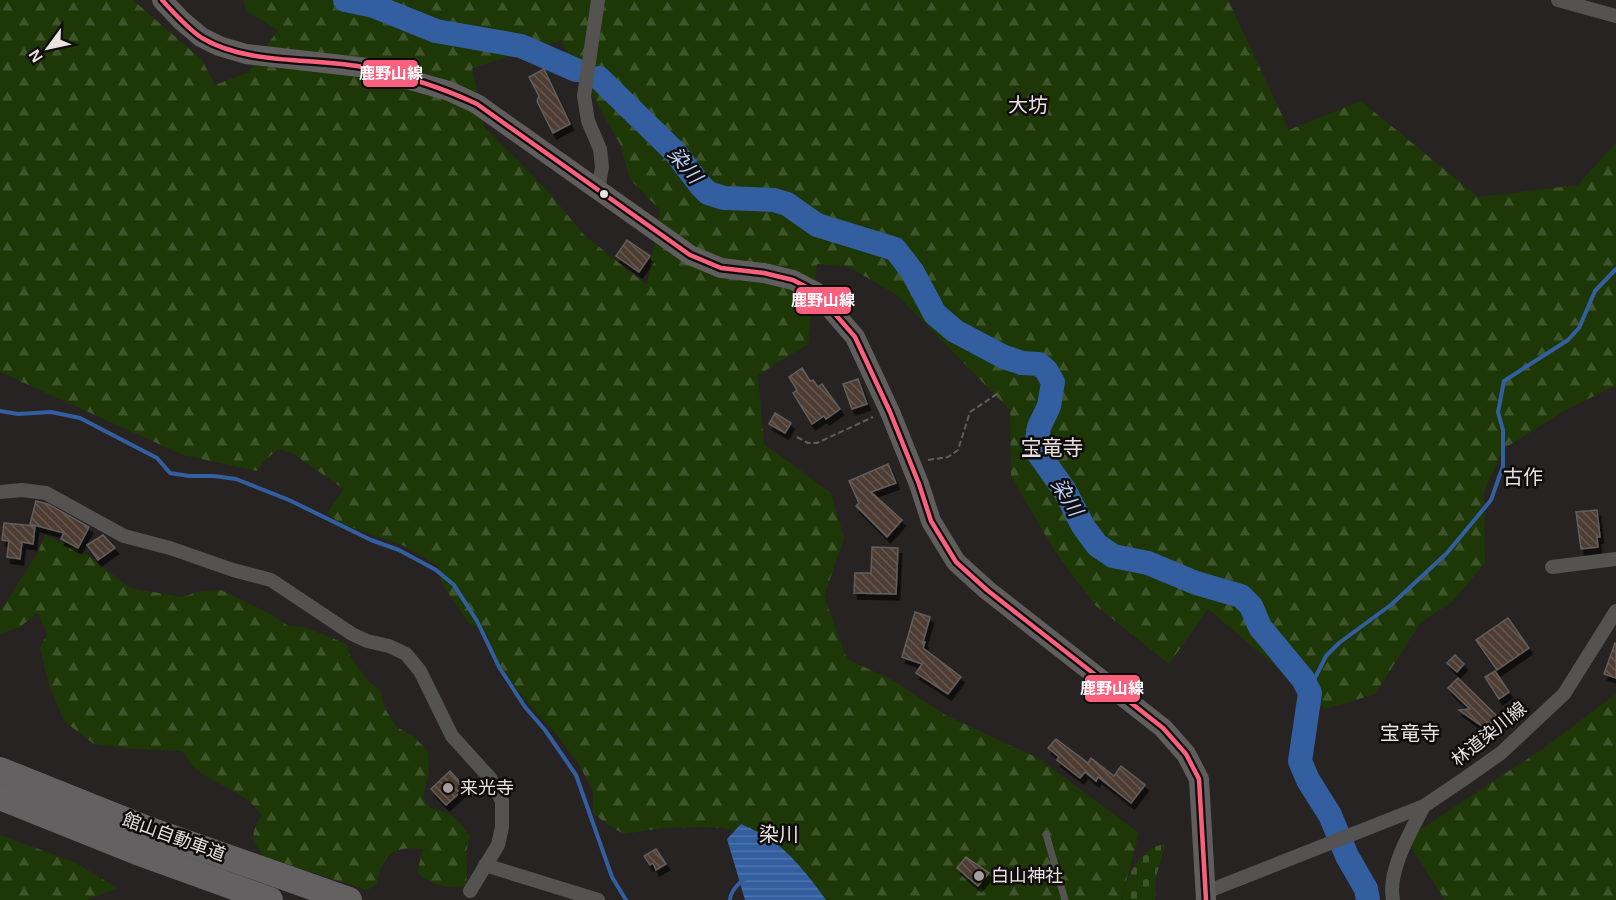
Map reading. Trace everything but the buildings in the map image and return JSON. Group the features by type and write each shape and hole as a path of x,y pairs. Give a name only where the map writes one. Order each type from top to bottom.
{"highway":[{"name":"館山自動車道","path":"0,770 150,830 349,900"},
{"name":"館山自動車道","path":"0,797 137,852 270,900"}],"main road":[{"path":"162,0 201,37 219,46 246,54 368,68 449,91 477,104 690,255 721,268 764,273 793,280 816,292 855,337 890,412 931,521 957,562 987,590 1163,728 1186,754 1199,778 1206,896"}],"street":[{"path":"597,190 602,167 600,149 588,121 584,96 598,0"},
{"path":"1558,0 1616,16"},
{"path":"0,492 22,490 46,493 124,536 271,580 352,634 406,654 420,671 452,736 490,778 502,801 502,827 498,845 471,891"},
{"path":"1552,567 1616,559"},
{"name":"林道染川線","path":"1206,896 1424,806 1501,753 1564,694 1616,611"},
{"path":"1393,900 1392,878 1424,806"},
{"path":"486,865 598,900"}],"lane":[{"path":"1046,834 1065,900"}],"path":[{"path":"910,463 948,457 958,450 970,412 1000,392"},
{"path":"797,437 808,443 817,443 861,422 890,412"}],"green space":[{"path":"0,0 133,0 202,60 215,85 249,72 278,30 246,11 244,0 1228,0 1289,130 1361,101 1478,197 1578,185 1616,143 1616,383 1564,411 1503,449 1484,492 1485,563 1452,602 1421,622 1375,694 1326,709 1208,609 1169,664 1095,605 1054,550 1011,476 1010,410 897,295 847,266 817,264 808,344 758,375 764,444 831,493 844,538 824,596 847,659 896,682 945,715 1038,758 1139,833 1121,900 818,900 743,835 724,828 663,828 624,834 593,813 593,792 580,766 554,731 516,688 496,659 487,634 468,622 442,584 438,566 404,546 340,523 327,513 344,489 292,453 278,449 263,462 257,471 183,455 0,372","holes":["561,41 620,144 630,179 660,210 647,285 584,235 546,189 484,127 472,68"]},
{"path":"45,535 86,554 130,588 182,597 201,591 221,590 271,614 288,626 304,627 347,644 350,656 368,681 380,690 385,709 397,727 413,736 428,751 429,771 423,798 430,808 453,817 470,836 466,852 466,885 452,887 440,885 417,873 423,849 404,849 391,854 382,866 377,884 367,890 265,857 254,837 255,827 262,816 256,808 240,795 197,770 182,751 94,744 65,722 50,688 40,648 47,634 38,613 18,628 0,634 0,611 37,554"},
{"path":"1616,694 1616,900 1445,900 1406,839 1544,748"},
{"path":"0,835 74,862 117,888 86,900 0,900"},
{"path":"1165,844 1156,877 1155,900 1122,900 1126,882 1141,857 1148,851"}],"water":[{"path":"741,824 777,844 804,872 826,900 745,900 727,839"}],"waterway":[{"name":"染川","path":"345,0 374,6 436,31 521,46 576,70"},
{"name":"染川","path":"599,78 675,152 708,193 724,198 774,200 787,204 817,225 895,249 912,271 935,314 955,331 1004,357 1022,363 1039,364 1046,370 1053,382 1049,406 1039,427 1037,441 1039,454 1065,491 1083,526 1097,545 1113,556 1148,563 1196,583 1241,596 1251,606 1260,627 1303,679 1310,693 1300,761 1308,780 1330,815 1347,856 1366,889 1368,900"},
{"path":"1310,693 1326,656 1339,643 1392,604 1447,553 1491,500 1503,466 1503,430 1498,412 1504,381 1568,340 1579,328 1595,291 1616,269"},
{"path":"0,411 18,414 51,412 80,418 157,458 170,473 236,479 289,500 371,540 399,550 436,570 454,585 477,621 499,667 525,707 545,730 576,775 612,877 626,900"},
{"path":"730,900 733,891 744,879"}],"transit line":[{"name":"鹿野山線","path":"162,0 196,34 220,47 261,57 368,68 424,83 464,98 477,104 690,255 721,268 764,273 793,280 816,292 855,337 890,412 931,521 956,562 987,590 1163,728 1186,754 1199,779 1206,900"}],"place":[{"name":"来光寺","path":"448,788"},
{"name":"白山神社","path":"979,876"}],"district":[{"name":"大坊","path":"1028,105"},
{"name":"宝竜寺","path":"1052,448"},
{"name":"古作","path":"1523,477"},
{"name":"宝竜寺","path":"1410,733"},
{"name":"染川","path":"779,834"}]}
